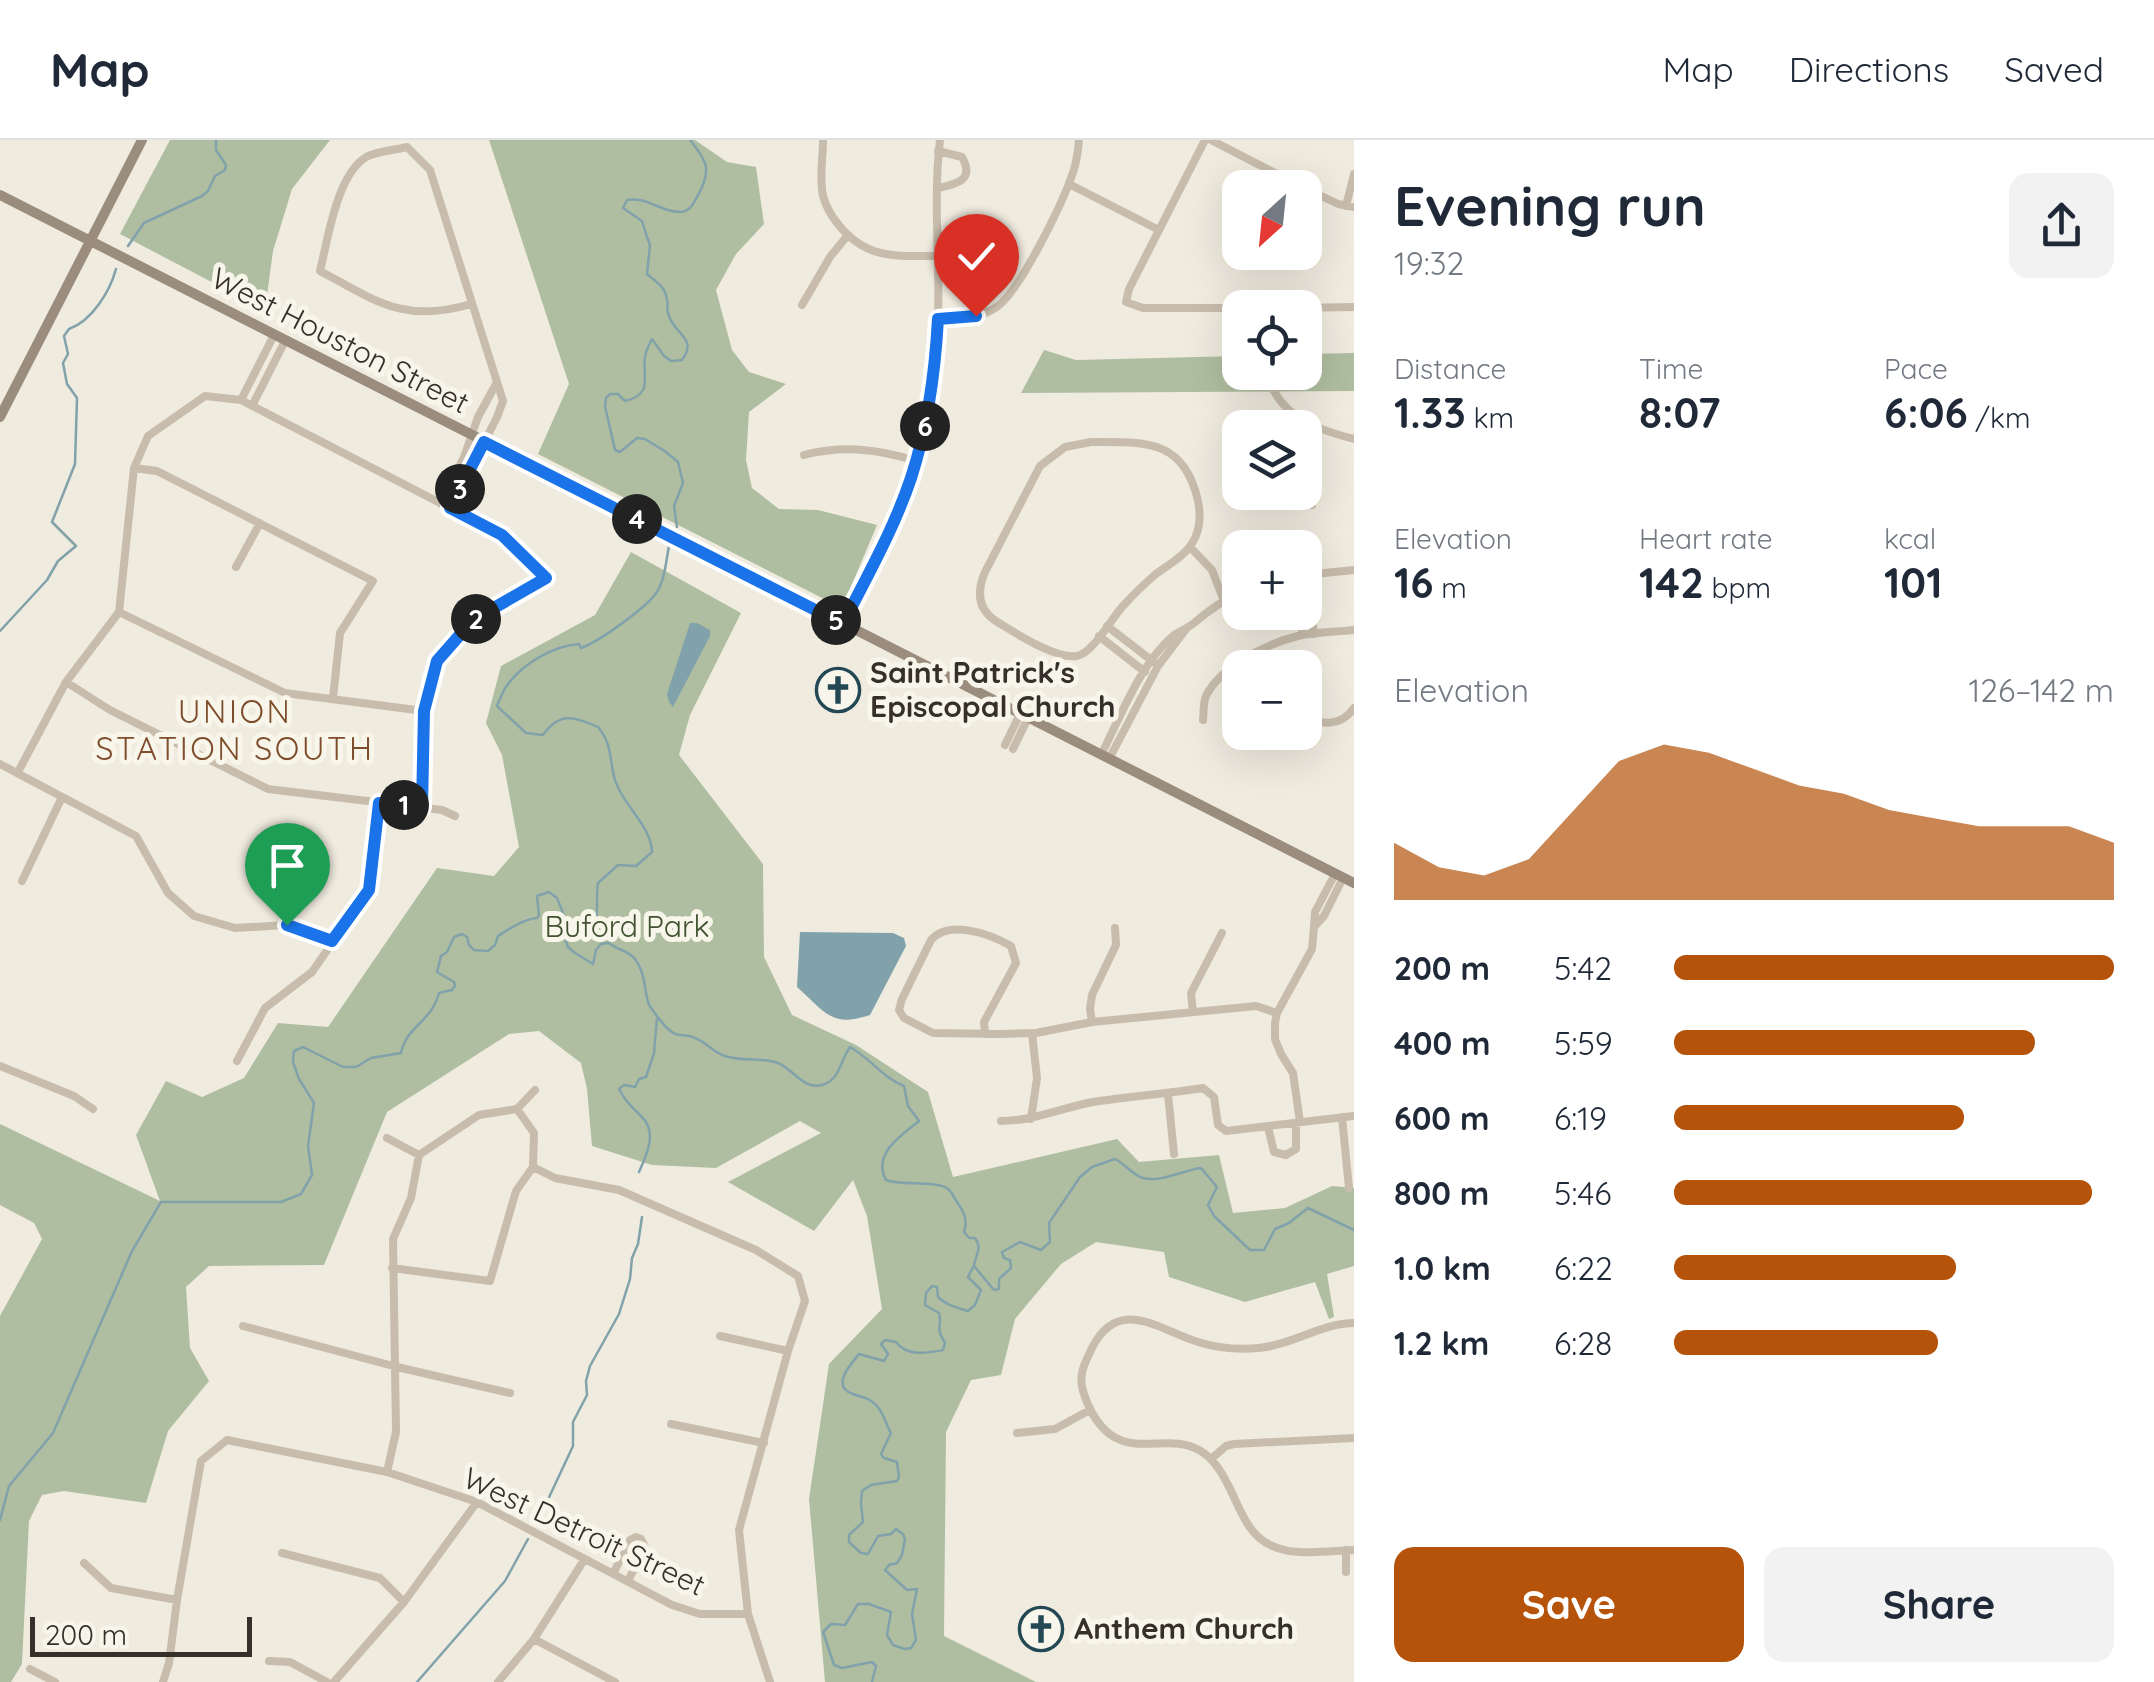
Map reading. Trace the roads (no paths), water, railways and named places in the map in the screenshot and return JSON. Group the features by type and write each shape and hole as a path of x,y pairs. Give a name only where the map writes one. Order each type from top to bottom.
{"main road":[{"path":"0,416 142,140"},
{"name":"West Houston Street","path":"0,195 1354,884"}],"street":[{"path":"823,140 824,198 847,236 884,254 938,256"},
{"path":"843,624 884,544 916,460 932,387 938,319 940,140"},
{"path":"938,319 986,313 1012,294 1069,184 1078,140"},
{"path":"1222,308 1143,308 1126,302 1159,230 1208,140 1269,170"},
{"path":"450,508 503,401 430,170 407,147 368,156 354,168 342,188 320,271 382,304 408,312 445,312 470,304"},
{"path":"938,152 962,157 966,173 961,182 938,188"},
{"path":"1322,195 1350,207 1354,174"},
{"path":"1069,184 1159,230"},
{"path":"802,304 847,236"},
{"path":"1322,308 1354,307"},
{"path":"241,400 280,338"},
{"path":"252,406 280,338"},
{"path":"441,504 497,382"},
{"path":"1273,390 1289,410"},
{"path":"18,772 66,682 119,612 134,468 148,436 205,396 241,400 502,535 546,578 473,620 437,661 424,711 422,807"},
{"path":"1322,430 1354,439"},
{"path":"1091,442 1144,443 1167,450 1190,474 1198,502 1199,524 1190,547 1144,585 1079,656 1050,650 991,618 981,605 980,582 1040,466 1065,447 1091,442"},
{"path":"804,455 863,448 916,460"},
{"path":"134,468 157,471 372,581 340,632 333,698"},
{"path":"236,567 260,523"},
{"path":"1190,547 1222,586"},
{"path":"1322,573 1354,570"},
{"path":"1105,757 1145,672 1186,629 1222,604"},
{"path":"119,612 285,693 424,711"},
{"path":"1107,626 1155,664"},
{"path":"1302,630 1303,635"},
{"path":"1313,630 1314,634"},
{"path":"1261,650 1303,635 1354,630"},
{"path":"1099,636 1145,672"},
{"path":"1130,661 1138,651"},
{"path":"1105,757 1155,664"},
{"path":"1203,720 1205,699 1222,678"},
{"path":"66,682 110,710 268,789 422,807 455,816"},
{"path":"1322,723 1338,722 1354,708"},
{"path":"1009,746 1024,716"},
{"path":"0,764 136,836 168,893 194,916 234,928 287,925 332,941"},
{"path":"22,882 62,797"},
{"path":"237,1061 264,1008 312,972 369,890 379,803"},
{"path":"1268,1127 1274,1152 1286,1155 1296,1149 1294,1073 1281,1054 1274,1029 1277,1014 1312,950 1314,927 1339,876"},
{"path":"1092,1022 1092,995 1116,945 1115,928"},
{"path":"985,1034 984,1022 1016,964 1011,946 992,936 938,932 899,1010 904,1018 933,1033 985,1034 1032,1033 1092,1022 1256,1006 1277,1014"},
{"path":"1192,1012 1191,992 1222,933"},
{"path":"1031,1118 1037,1078 1032,1033"},
{"path":"0,1066 74,1096 93,1109"},
{"path":"1001,1121 1021,1121 1087,1103 1203,1088 1214,1097 1218,1125 1226,1131 1354,1116"},
{"path":"387,1472 396,1432 393,1239 410,1198 419,1155 480,1115 517,1109 535,1090"},
{"path":"1168,1094 1174,1154"},
{"path":"392,1268 490,1281 516,1191 533,1168 534,1133 517,1109"},
{"path":"1342,1118 1350,1188"},
{"path":"387,1138 419,1155"},
{"path":"533,1168 554,1178 619,1190 756,1250 798,1276 805,1301 739,1530 748,1614 770,1682"},
{"path":"1346,1572 1350,1550 1290,1552 1263,1542 1249,1528 1222,1473 1202,1452 1184,1444 1141,1445 1120,1440 1104,1429 1090,1410 1080,1381 1082,1369 1102,1332 1110,1325 1131,1319 1210,1345 1240,1349 1275,1346 1338,1324 1354,1323"},
{"path":"243,1326 510,1393"},
{"path":"720,1336 788,1351"},
{"path":"1017,1434 1055,1429 1090,1410"},
{"path":"671,1424 764,1443"},
{"path":"1211,1459 1234,1444 1354,1438"},
{"name":"West Detroit Street","path":"176,1600 201,1461 228,1440 387,1472 477,1502 672,1604 700,1614 748,1614"},
{"path":"269,1660 290,1662 331,1682 404,1602 477,1502"},
{"path":"613,1574 630,1540 641,1539 645,1547 628,1581"},
{"path":"282,1553 380,1578 404,1602"},
{"path":"498,1682 534,1638 584,1560"},
{"path":"84,1563 111,1588 176,1600 169,1662 162,1682"},
{"path":"534,1638 615,1682"},
{"path":"30,1669 55,1682"}],"water":[{"path":"690,623 710,630 710,636 673,707 667,694"},
{"path":"800,932 893,933 904,938 906,946 870,1015 846,1020 829,1015 797,987"}],"waterway":[{"path":"128,246 144,223 208,191 226,165 216,150 216,140"},
{"path":"677,527 674,506 683,483 678,462 645,439 637,438 620,452 615,450 605,406 610,394 618,394 625,401 640,394 645,384 645,357 652,339 671,361 682,360 688,347 668,313 664,291 647,274 650,245 642,221 623,208 627,200 634,199 674,212 691,207 702,188 706,167 690,140"},
{"path":"0,631 47,580 58,561 76,546 52,522 75,464 77,398 67,384 64,336 99,304 116,269"},
{"path":"669,546 660,587 643,607 589,644 559,648 531,663 508,684 497,706 526,733 543,735 555,722 568,718 598,727 608,746 619,789 650,842 652,852 636,866 618,865 598,883 596,923 581,932 570,930 565,939 568,947 593,964 601,944 609,943 629,954 641,969 649,1005 666,1027 721,1054 778,1063 805,1083 818,1086 834,1077 850,1047 904,1086 908,1106 919,1121 890,1146 883,1162 886,1180 943,1186 949,1190 965,1216 964,1232 977,1242 974,1266 994,1290 999,1289 999,1279 1011,1268 1010,1260 1002,1252 1020,1242 1041,1250 1050,1242 1049,1223 1080,1177 1092,1167 1115,1159 1139,1177 1150,1179 1201,1168 1217,1187 1208,1205 1214,1216 1250,1250 1264,1250 1275,1229 1308,1208 1354,1230"},
{"path":"0,1520 9,1486 53,1433 132,1251 161,1202 281,1202 301,1194 312,1175 308,1146 314,1103 299,1079 294,1051 303,1047 343,1067 356,1067 371,1058 401,1053 408,1036 431,1011 439,993 455,986 437,972 441,956 454,937 462,934 474,950 488,951 498,936 537,918 537,896 549,892 557,898 570,930"},
{"path":"639,1172 649,1143 649,1129 619,1089 624,1085 635,1087 639,1079 646,1077 654,1053 657,1018"},
{"path":"537,1523 573,1446 573,1422 587,1395 590,1366 619,1314 642,1217"},
{"path":"872,1682 876,1666 872,1662 842,1668 834,1665 823,1632 831,1624 845,1625 858,1604 869,1604 891,1612 887,1635 893,1645 911,1648 916,1640 912,1614 917,1589 907,1590 885,1570 902,1555 905,1539 896,1529 878,1536 868,1554 849,1542 849,1535 863,1522 862,1491 871,1485 897,1481 899,1477 897,1462 881,1454 891,1433 880,1410 869,1400 846,1390 843,1380 859,1354 884,1361 888,1354 881,1344 885,1340 911,1352 943,1350 939,1313 925,1305 926,1293 932,1286 937,1287 941,1300 968,1311 981,1290 968,1277 973,1267"},
{"path":"417,1682 505,1581 528,1539"}],"place":[{"name":"Saint Patrick's Episcopal Church","path":"838,690"},
{"name":"Anthem Church","path":"1041,1629"}],"district":[{"name":"UNION STATION SOUTH","path":"235,730"}],"park label":[{"name":"Buford Park","path":"627,927"}]}
